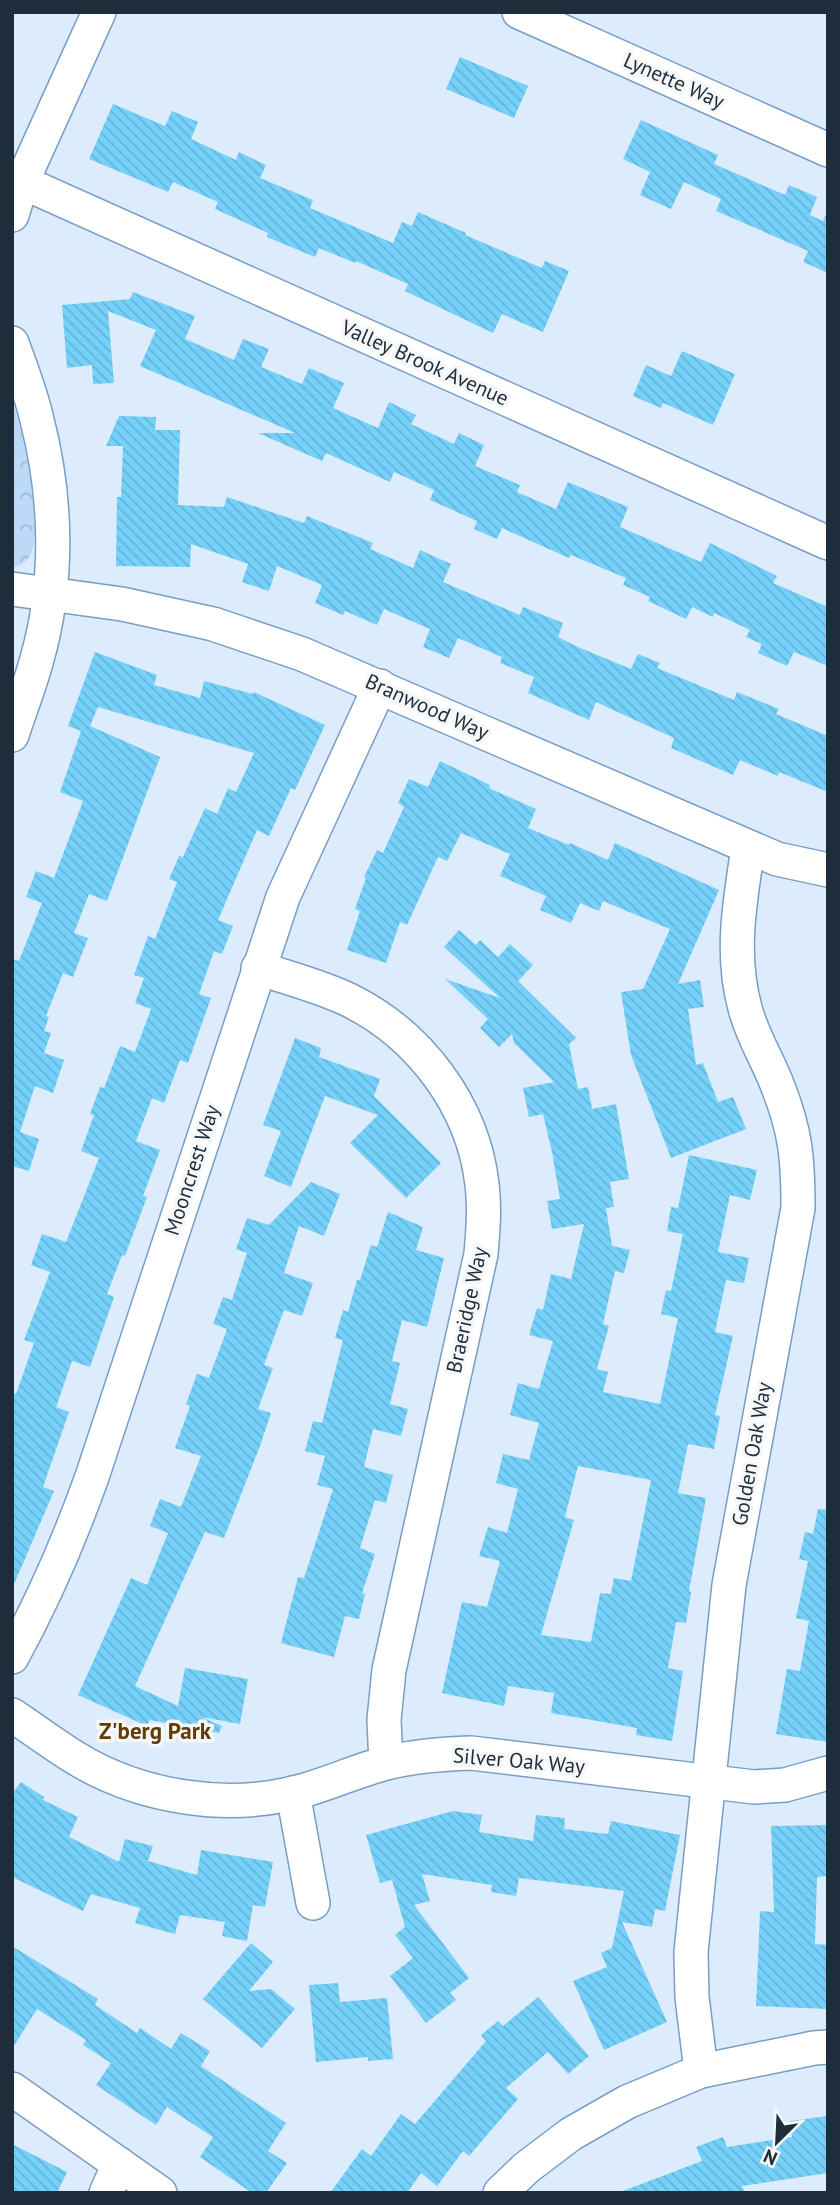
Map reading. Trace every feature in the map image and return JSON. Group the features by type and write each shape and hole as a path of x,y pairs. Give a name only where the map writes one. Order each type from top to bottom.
{"street":[{"path":"12,215 22,183 99,12"},
{"name":"Lynette Way","path":"519,12 828,150"},
{"name":"Valley Brook Avenue","path":"22,183 828,543"},
{"path":"12,343 37,418 47,465 53,522 50,592 37,658 12,735"},
{"name":"Branwood Way","path":"12,589 50,592 122,604 213,624 302,654 748,848 777,859 828,870"},
{"name":"Mooncrest Way","path":"12,1657 68,1546 283,897 380,686"},
{"name":"Golden Oak Way","path":"701,2071 692,1997 691,1952 708,1783 736,1540 798,1208 798,1160 791,1121 777,1084 758,1047 744,1007 737,960 737,918 748,848"},
{"name":"Braeridge Way","path":"258,968 349,1000 378,1017 407,1040 433,1067 457,1105 473,1143 482,1183 484,1221 481,1254 388,1670 384,1720 386,1763"},
{"name":"Silver Oak Way","path":"12,1715 75,1758 117,1779 156,1791 203,1799 249,1800 293,1793 386,1763 431,1755 471,1753 754,1787 785,1785 828,1773"},
{"path":"293,1793 313,1903"},
{"path":"500,2193 526,2168 571,2134 627,2102 701,2071 828,2047"},
{"path":"12,2088 113,2178 160,2193"}],"green space":[{"path":"12,400 26,453 35,519 31,554 24,562 12,568"}],"building":[{"path":"460,57 528,86 514,118 446,89"},
{"path":"113,104 165,126 172,111 198,122 191,139 236,160 239,152 266,165 260,178 313,200 310,208 393,243 402,222 412,226 418,212 542,268 545,261 569,271 543,332 502,314 493,333 405,291 408,284 356,261 355,263 319,248 315,257 267,237 268,233 215,209 218,202 173,182 168,192 89,159"},
{"path":"641,120 718,155 714,164 785,195 789,185 817,197 810,215 823,221 828,210 828,273 803,262 808,251 716,211 721,199 684,182 671,209 640,195 650,172 623,159"},
{"path":"133,292 195,316 185,339 234,360 243,339 269,349 261,367 302,384 309,368 344,383 333,408 378,428 389,402 416,415 411,424 454,444 459,433 484,445 475,466 520,485 517,492 556,509 568,482 628,507 620,527 701,562 710,543 777,576 773,583 828,607 828,666 794,652 787,666 758,653 762,644 746,637 750,630 714,613 713,617 692,607 686,619 648,601 650,597 623,585 626,578 571,555 569,558 502,528 497,539 474,529 477,521 430,500 434,490 394,472 390,482 326,453 322,461 258,433 295,433 140,366 156,330 108,311 114,383 93,384 92,365 67,368 62,305 130,299"},
{"path":"682,351 735,374 713,425 663,403 661,408 633,396 646,365 671,376"},
{"path":"119,416 156,417 155,430 180,430 178,505 224,507 227,497 304,523 307,516 373,543 370,549 413,568 420,550 451,564 443,582 520,615 523,607 563,623 558,637 578,647 631,669 638,654 660,663 657,668 734,700 737,692 779,709 776,714 828,736 828,792 740,760 733,775 671,748 674,738 596,702 589,720 528,693 534,677 500,663 502,657 458,638 449,658 423,647 430,629 384,609 377,625 345,611 343,615 315,603 322,585 277,566 269,591 242,582 248,564 191,544 190,567 116,566 117,497 121,497 123,446 106,446"},
{"path":"95,652 157,675 154,685 200,698 204,681 253,694 254,692 325,725 295,790 291,788 269,836 257,830 218,920 233,926 222,954 214,951 199,994 211,998 188,1063 180,1060 164,1103 152,1098 136,1141 160,1150 143,1196 147,1197 125,1256 122,1255 107,1294 114,1297 90,1367 72,1361 56,1407 69,1412 43,1487 54,1491 12,1589 12,1392 16,1394 34,1343 24,1340 50,1272 31,1265 42,1234 66,1242 99,1158 81,1151 94,1115 90,1114 100,1087 104,1088 120,1046 135,1052 151,1009 135,1003 144,978 134,975 148,936 155,939 177,882 169,879 179,856 183,857 205,808 217,814 228,788 236,792 254,753 98,707 90,726 160,757 107,901 89,894 74,933 88,938 73,977 63,973 46,1016 49,1017 44,1031 51,1033 44,1053 64,1060 53,1093 35,1086 20,1132 39,1139 29,1171 12,1166 12,959 19,961 42,903 26,897 36,871 54,878 83,801 60,792 81,731 68,726"},
{"path":"440,761 490,785 489,788 536,809 528,828 608,860 615,843 719,890 678,984 700,980 704,1007 688,1009 696,1065 703,1063 718,1102 733,1097 746,1129 671,1158 631,1055 621,992 643,989 670,929 603,901 599,911 580,903 571,923 540,910 546,896 500,876 510,854 461,833 447,861 438,857 407,925 400,922 386,963 347,950 360,911 355,909 366,878 364,877 377,850 383,853 404,807 398,803 409,779 428,787"},
{"path":"459,930 476,945 480,940 498,957 510,944 533,965 518,981 576,1038 569,1044 578,1089 588,1087 592,1109 616,1104 629,1179 610,1182 614,1207 606,1208 612,1246 630,1250 624,1273 615,1271 603,1324 609,1326 597,1369 608,1372 603,1392 660,1404 678,1318 661,1314 666,1290 671,1291 683,1234 667,1231 671,1207 678,1208 689,1155 757,1170 750,1200 730,1195 718,1252 749,1258 744,1283 726,1280 715,1332 733,1336 715,1415 720,1416 714,1449 688,1444 678,1493 706,1498 686,1623 676,1622 668,1668 683,1671 672,1741 636,1735 637,1728 551,1713 554,1693 508,1686 504,1706 442,1693 462,1602 487,1607 500,1561 479,1556 488,1527 507,1533 518,1489 496,1483 503,1454 529,1460 539,1423 510,1415 518,1383 539,1389 553,1341 529,1335 537,1308 543,1310 551,1274 571,1279 584,1224 552,1229 547,1201 560,1199 552,1152 543,1114 529,1117 523,1088 554,1082 514,1043 512,1034 499,1047 480,1028 488,1019 445,979 500,998 444,947","holes":["578,1466 651,1480 631,1581 614,1578 611,1594 600,1593 591,1642 541,1635 574,1520 565,1517"]},
{"path":"295,1038 321,1048 319,1057 380,1079 374,1096 441,1163 406,1198 350,1143 378,1115 325,1096 291,1187 264,1176 281,1131 263,1125"},
{"path":"311,1182 340,1194 324,1236 299,1226 284,1273 313,1283 302,1316 284,1310 264,1365 273,1368 258,1409 271,1413 260,1446 224,1538 205,1532 135,1686 178,1706 185,1668 248,1679 240,1724 201,1717 222,1726 219,1733 150,1720 147,1726 78,1695 131,1578 147,1585 168,1533 150,1526 160,1499 181,1507 201,1456 175,1448 190,1406 186,1404 197,1374 209,1378 227,1329 213,1324 223,1297 232,1300 247,1253 236,1249 247,1218 269,1225"},
{"path":"388,1212 423,1227 416,1250 444,1258 427,1327 402,1320 392,1361 400,1363 390,1404 408,1409 401,1436 373,1429 364,1467 393,1475 386,1503 375,1500 360,1548 375,1554 362,1593 365,1594 359,1619 345,1616 334,1657 281,1643 298,1577 304,1578 333,1489 317,1485 325,1456 305,1451 313,1421 322,1423 343,1340 335,1338 343,1310 348,1312 371,1245 377,1247"},
{"path":"818,1509 828,1510 828,1742 776,1734 787,1669 800,1671 809,1621 796,1618 808,1561 799,1559 805,1532 813,1534"},
{"path":"21,1782 44,1797 43,1800 78,1817 69,1837 119,1862 125,1839 153,1846 148,1861 197,1875 201,1850 273,1862 265,1907 253,1905 247,1941 222,1936 225,1922 180,1915 175,1934 135,1923 140,1908 91,1894 83,1911 12,1877 12,1794"},
{"path":"453,1811 482,1815 479,1832 533,1841 536,1815 565,1818 564,1829 608,1834 611,1821 680,1835 665,1911 655,1909 652,1927 622,1922 667,2022 604,2050 573,1981 607,1967 601,1953 612,1948 624,1891 519,1878 516,1896 491,1892 492,1885 422,1874 430,1901 414,1905 469,1978 450,1993 456,2000 426,2023 390,1976 413,1958 395,1935 405,1927 392,1880 380,1883 366,1835"},
{"path":"828,1825 828,1876 817,1877 815,1944 828,1945 828,2009 756,2006 760,1911 774,1912 771,1826"},
{"path":"251,1943 273,1962 249,1991 271,1989 295,2009 262,2048 203,1999"},
{"path":"12,1946 98,1999 95,2005 137,2033 140,2028 171,2049 181,2033 210,2051 201,2066 286,2123 268,2151 287,2163 266,2193 252,2193 200,2157 213,2137 167,2107 156,2125 96,2085 111,2063 83,2045 86,2040 37,2009 12,2049"},
{"path":"338,1983 340,2002 387,1998 393,2059 368,2061 368,2057 316,2062 309,1985"},
{"path":"538,1997 589,2056 568,2074 548,2052 506,2088 518,2099 469,2156 463,2151 437,2186 421,2173 407,2193 330,2193 362,2149 371,2156 401,2114 415,2124 486,2041 481,2035 498,2021 503,2026"},
{"path":"828,2116 828,2173 742,2186 745,2193 623,2193 702,2161 696,2147 723,2137 727,2147 792,2137 790,2121"},
{"path":"12,2144 67,2172 57,2193 12,2193"}],"district":[{"name":"Z'berg Park","path":"155,1731"}]}
